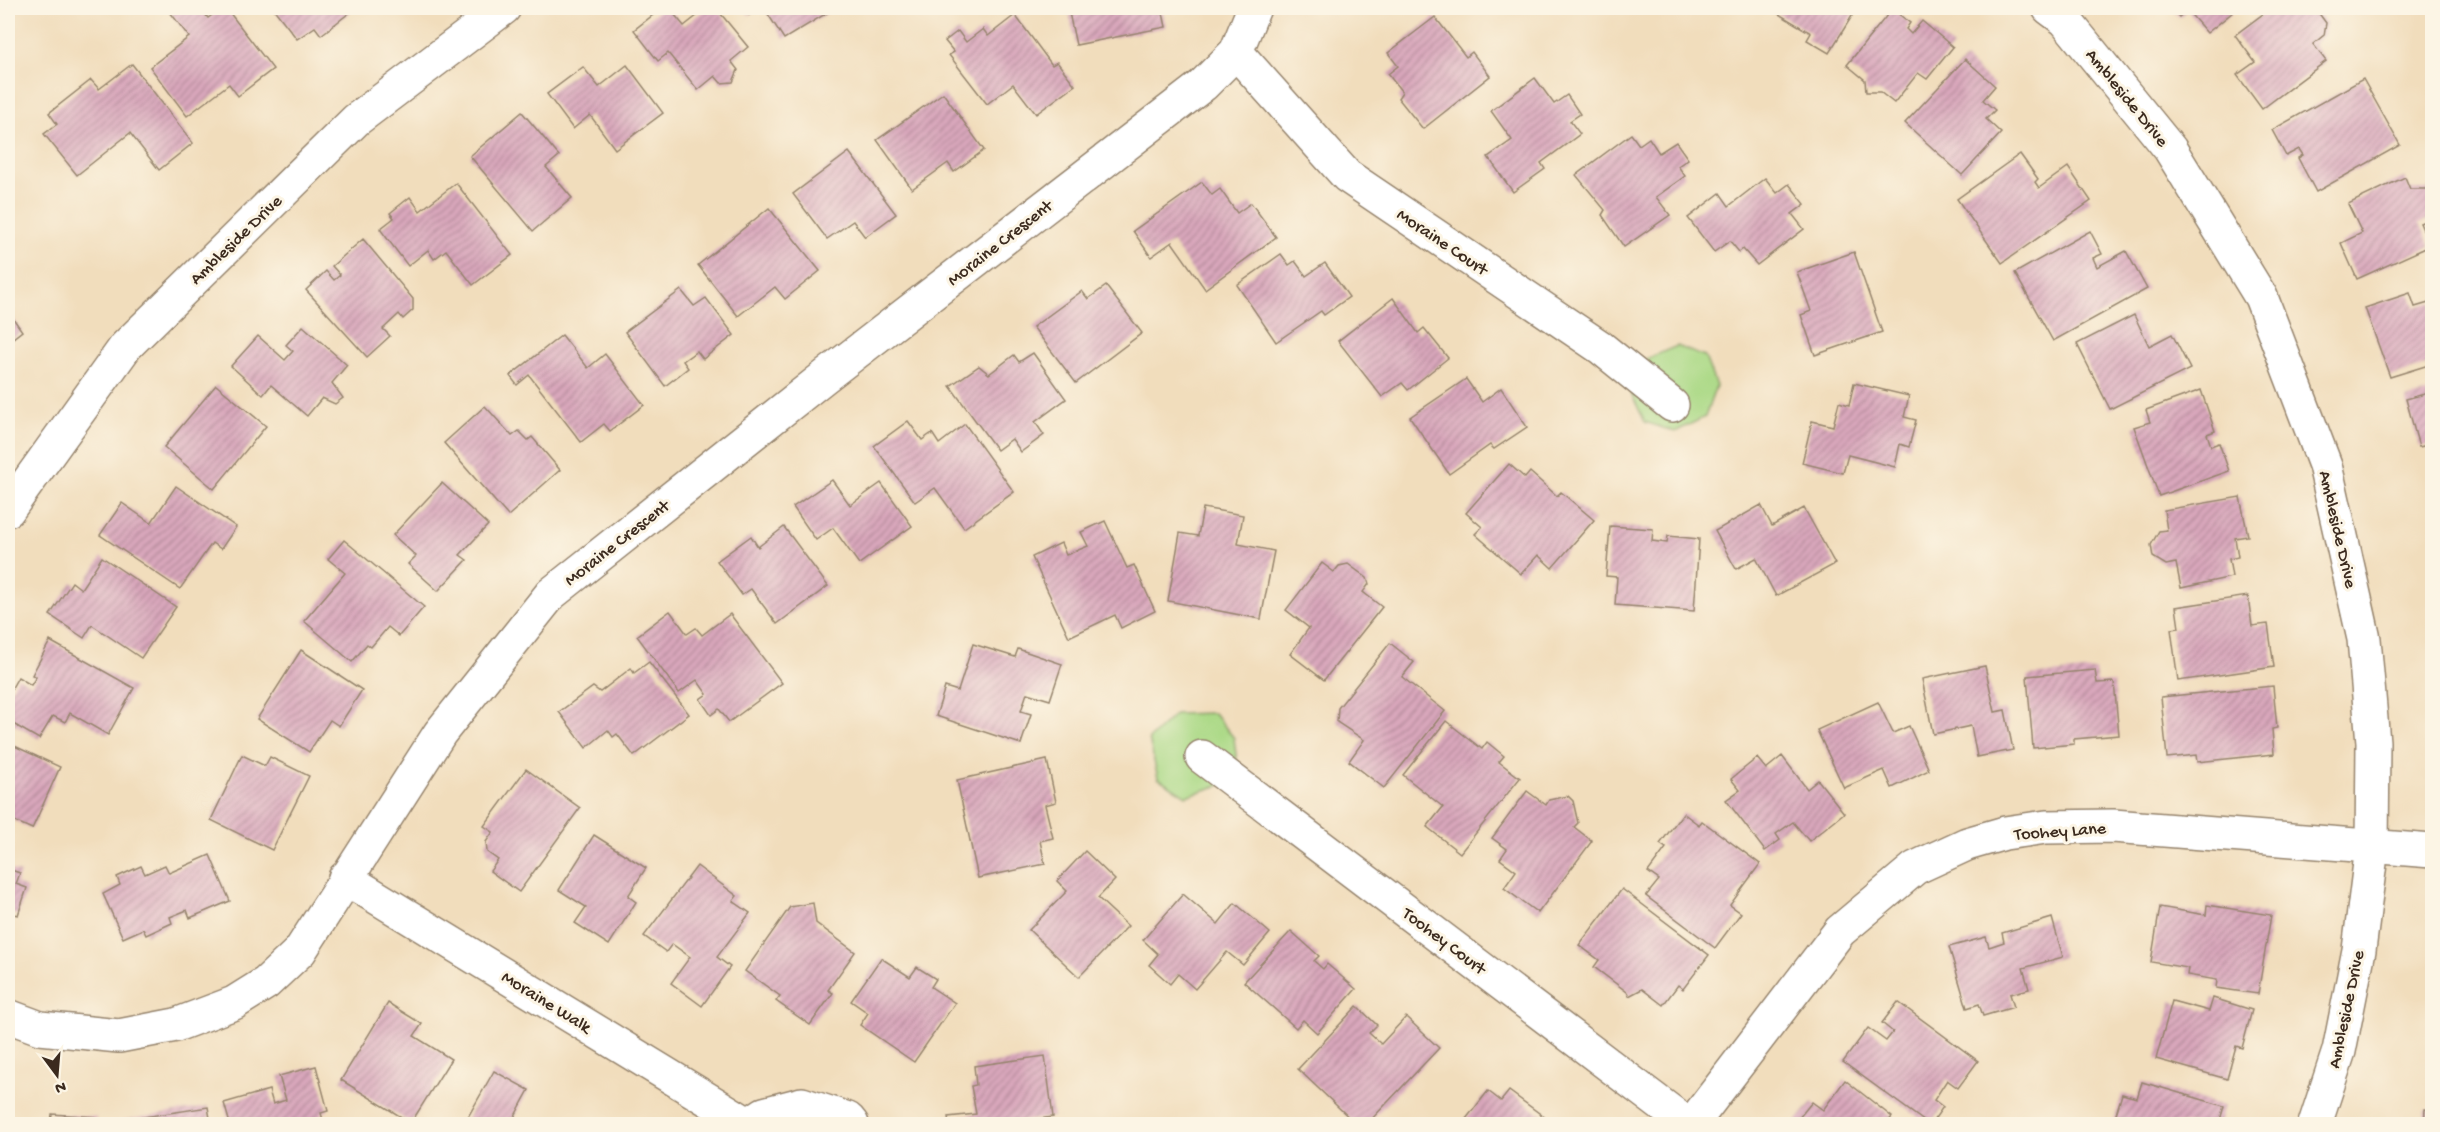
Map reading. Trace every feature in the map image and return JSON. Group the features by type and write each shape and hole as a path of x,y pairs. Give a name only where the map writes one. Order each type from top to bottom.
{"street":[{"name":"Ambleside Drive","path":"11,498 126,346 356,120 504,8"},
{"name":"Moraine Crescent","path":"8,1016 40,1028 119,1036 176,1025 234,1003 266,983 300,951 440,733 551,594 823,378 1203,85 1236,52 1254,8"},
{"name":"Ambleside Drive","path":"2049,8 2065,20 2170,149 2261,297 2325,465 2364,639 2373,742 2372,847 2359,950 2339,1051 2315,1125"},
{"name":"Moraine Court","path":"1236,52 1347,176 1600,347 1672,405"},
{"name":"Toohey Court","path":"1202,757 1686,1125"},
{"name":"Toohey Lane","path":"1692,1125 1840,931 1915,868 1967,844 2005,833 2046,827 2113,826 2433,851"},
{"name":"Moraine Walk","path":"345,878 749,1125 764,1114 802,1104 848,1119 852,1125"}],"green space":[{"path":"1677,346 1705,357 1716,386 1705,417 1675,432 1645,422 1631,393 1646,359"},
{"path":"1214,713 1234,738 1237,763 1223,784 1186,796 1158,778 1149,739 1175,714"}],"building":[{"path":"167,8 200,8 208,18 222,8 226,8 273,69 238,96 229,84 187,116 150,67 189,37"},
{"path":"273,8 351,8 353,10 321,35 315,27 297,39"},
{"path":"662,8 669,8 684,26 707,8 716,8 748,47 731,61 738,70 733,82 721,83 715,76 698,90 668,53 658,61 634,30"},
{"path":"744,8 761,8 749,15"},
{"path":"764,8 831,8 832,10 784,39"},
{"path":"1068,8 1162,8 1166,27 1076,45"},
{"path":"1780,8 1857,8 1829,53 1807,40 1811,33 1777,13"},
{"path":"2171,8 2238,8 2207,33 2187,10 2179,17"},
{"path":"2271,8 2295,8 2298,11 2303,8 2315,8 2326,23 2324,35 2313,44 2326,61 2262,109 2237,75 2255,62 2235,35"},
{"path":"1892,9 1910,23 1906,29 1911,34 1922,21 1953,47 1927,79 1918,73 1894,103 1880,92 1866,92 1865,80 1847,65"},
{"path":"1015,15 1052,65 1057,62 1075,85 1036,114 1013,84 987,104 949,55 954,52 945,41 958,31 966,42 983,29 988,36"},
{"path":"1435,17 1466,57 1472,52 1490,76 1423,129 1398,98 1402,92 1388,74 1398,66 1388,53"},
{"path":"1965,59 1995,86 1983,100 1995,110 1986,119 2001,133 1962,175 1905,123"},
{"path":"132,64 193,143 159,170 130,133 77,175 44,134 57,124 49,113 91,80 99,89"},
{"path":"627,65 663,113 615,149 590,115 573,129 547,94 583,67 599,87"},
{"path":"1535,78 1554,104 1567,95 1580,114 1570,121 1580,134 1541,163 1545,169 1513,192 1488,157 1512,140 1491,111"},
{"path":"2363,79 2400,145 2316,192 2298,158 2303,155 2299,149 2286,156 2272,130"},
{"path":"943,93 984,150 954,172 948,163 912,189 877,140"},
{"path":"522,112 559,156 546,167 572,198 533,231 470,156"},
{"path":"1631,134 1639,145 1649,138 1659,153 1676,142 1688,159 1678,166 1685,176 1656,197 1670,215 1624,247 1602,215 1605,210 1576,175"},
{"path":"849,152 896,214 865,237 853,221 827,239 793,194"},
{"path":"2020,154 2038,179 2035,182 2039,188 2068,167 2091,201 2002,263 1957,199"},
{"path":"2405,177 2410,189 2428,189 2432,198 2432,218 2420,223 2430,246 2357,279 2341,243 2362,233 2348,204"},
{"path":"1765,178 1777,193 1789,184 1805,204 1792,214 1804,229 1757,265 1743,249 1739,252 1730,241 1714,252 1688,218 1720,193 1729,206"},
{"path":"1202,182 1212,195 1220,189 1237,213 1251,203 1276,237 1205,289 1172,242 1151,257 1133,231"},
{"path":"456,183 512,255 473,285 446,250 434,259 428,250 408,266 380,229 394,218 390,213 410,197 420,211"},
{"path":"769,208 820,271 785,299 775,287 738,316 698,265"},
{"path":"2090,231 2102,254 2093,258 2097,267 2126,251 2147,289 2053,341 2015,273"},
{"path":"363,239 413,299 413,310 403,319 399,314 383,329 390,336 367,357 306,290 326,271 334,280 340,275 332,266"},
{"path":"1854,252 1882,332 1815,355 1801,315 1811,311 1797,272"},
{"path":"1281,254 1289,265 1295,261 1306,276 1325,263 1349,297 1324,315 1321,311 1276,342 1237,285"},
{"path":"1106,286 1142,333 1076,383 1033,327 1082,291 1088,299"},
{"path":"681,290 694,306 706,298 734,335 703,359 697,351 683,361 688,368 665,386 625,332"},
{"path":"2410,293 2415,307 2432,302 2432,364 2390,377 2365,308"},
{"path":"1393,298 1418,333 1424,328 1448,358 1408,390 1402,383 1382,397 1338,341"},
{"path":"8,311 22,331 8,342"},
{"path":"2134,315 2149,346 2172,334 2190,369 2110,409 2077,344"},
{"path":"303,326 347,365 332,383 343,398 335,404 322,398 307,416 271,385 263,395 231,366 258,336 285,360 293,351 286,345"},
{"path":"562,335 588,368 605,354 644,405 610,431 604,424 581,442 529,375 517,385 510,376"},
{"path":"1033,353 1066,399 1035,422 1044,435 1021,452 1012,439 997,450 950,386 979,366 989,374 1014,355 1019,362"},
{"path":"1466,379 1482,402 1501,388 1527,427 1494,449 1490,445 1449,474 1410,417"},
{"path":"1854,383 1909,396 1904,417 1916,420 1909,447 1900,444 1895,467 1848,455 1843,473 1802,463 1812,421 1833,426 1839,402 1849,405"},
{"path":"216,385 266,426 214,489 164,447"},
{"path":"2201,390 2215,431 2207,434 2211,446 2219,443 2229,471 2159,496 2134,427 2150,422 2146,410"},
{"path":"2432,392 2432,458 2428,445 2419,447 2406,399"},
{"path":"485,406 512,436 519,431 528,440 532,437 560,470 508,516 444,443"},
{"path":"908,421 922,440 932,433 939,444 965,424 1014,492 964,528 935,488 915,502 874,446"},
{"path":"1509,464 1525,478 1530,472 1557,496 1561,492 1594,520 1552,568 1538,555 1521,574 1475,534 1482,527 1466,513"},
{"path":"832,480 850,505 881,483 912,526 859,564 833,528 816,540 793,507"},
{"path":"442,483 488,525 460,555 467,560 438,591 408,564 416,556 393,535"},
{"path":"176,486 236,527 221,549 212,543 180,589 100,535 122,503 151,523"},
{"path":"2240,497 2248,536 2235,538 2238,557 2229,559 2232,577 2181,588 2176,563 2166,565 2153,557 2151,545 2159,531 2167,530 2164,510"},
{"path":"1761,505 1772,526 1804,508 1835,564 1776,596 1756,558 1736,569 1715,531"},
{"path":"1203,508 1243,515 1238,544 1274,551 1261,619 1168,601 1180,533 1198,536"},
{"path":"1105,521 1127,568 1134,565 1155,611 1121,628 1115,615 1069,637 1032,557 1061,543 1066,555 1088,546 1081,532"},
{"path":"1610,526 1653,529 1652,541 1667,543 1668,536 1699,539 1694,611 1615,605 1617,577 1606,576"},
{"path":"784,527 828,586 777,624 751,589 742,595 717,561 751,536 758,547"},
{"path":"344,540 424,607 399,636 388,627 371,647 367,644 352,662 304,621 345,573 328,559"},
{"path":"102,557 176,607 141,658 92,625 84,638 50,615 72,582 81,589"},
{"path":"1322,563 1334,572 1339,566 1348,564 1367,578 1369,584 1363,592 1382,607 1324,680 1290,654 1309,628 1286,610"},
{"path":"2248,596 2252,626 2268,624 2274,667 2178,681 2171,629 2179,628 2176,607"},
{"path":"670,611 687,634 696,628 702,635 730,614 782,683 729,722 719,709 711,715 700,699 707,694 697,680 679,693 637,636"},
{"path":"50,641 134,688 108,735 70,713 65,722 53,716 39,739 8,721 8,695 18,677 31,685 36,677 32,675"},
{"path":"1390,643 1414,662 1402,677 1445,711 1384,788 1349,761 1364,740 1337,722 1338,708"},
{"path":"973,644 1015,657 1018,649 1062,664 1050,700 1027,693 1021,711 1031,714 1021,744 936,716 945,687 958,691"},
{"path":"301,650 362,690 339,726 330,720 309,752 257,719"},
{"path":"649,662 689,714 634,756 617,734 613,737 608,730 586,748 559,712 593,687 600,692 631,668 634,673"},
{"path":"1985,666 1995,712 2005,710 2013,750 1977,757 1971,726 1933,734 1922,679"},
{"path":"2095,670 2097,683 2114,682 2119,735 2074,739 2074,744 2033,748 2027,676"},
{"path":"2273,686 2277,728 2272,729 2274,754 2197,762 2196,755 2167,758 2161,697"},
{"path":"1878,702 1893,733 1909,726 1929,770 1892,788 1884,770 1844,788 1817,730"},
{"path":"1446,721 1482,749 1487,742 1504,756 1499,762 1520,778 1460,853 1427,827 1443,807 1403,775"},
{"path":"8,743 60,767 32,829 8,818"},
{"path":"242,755 265,766 270,757 309,776 272,850 211,820"},
{"path":"1782,756 1807,789 1818,780 1844,813 1809,841 1793,822 1776,834 1780,840 1765,851 1726,800 1740,790 1731,779 1757,758 1766,769"},
{"path":"1047,760 1056,802 1045,805 1053,838 1040,841 1045,864 978,878 957,780"},
{"path":"526,769 580,808 519,892 490,871 498,860 487,852 486,842 493,832 484,826"},
{"path":"1527,791 1546,805 1549,800 1568,796 1573,801 1578,823 1574,827 1592,841 1538,913 1504,888 1516,871 1500,859 1507,849 1492,838"},
{"path":"1683,813 1699,825 1702,821 1760,864 1730,905 1741,913 1715,948 1646,896 1659,880 1648,872 1666,848 1660,844"},
{"path":"594,835 646,868 628,896 636,902 609,945 575,923 586,907 559,890"},
{"path":"1085,851 1115,880 1098,898 1128,926 1079,977 1029,930 1067,891 1057,881"},
{"path":"210,855 230,901 190,918 187,910 170,917 172,923 146,935 143,929 123,938 103,894 120,885 117,877 141,866 145,874 165,865 169,873"},
{"path":"697,866 737,896 733,901 750,913 717,957 730,967 702,1006 671,983 690,957 672,944 666,952 644,936"},
{"path":"8,869 20,873 16,884 27,888 18,915 10,913 8,920"},
{"path":"1622,889 1709,955 1683,989 1678,985 1663,1005 1642,989 1629,996 1627,992 1594,967 1599,960 1579,945"},
{"path":"1183,894 1218,924 1235,903 1270,933 1243,965 1227,952 1195,989 1178,974 1170,984 1149,965 1158,954 1143,940"},
{"path":"813,903 816,923 855,952 828,990 833,993 810,1025 776,1001 780,996 745,971 790,907"},
{"path":"2207,905 2271,915 2258,994 2216,988 2217,980 2187,975 2188,968 2151,962 2160,907 2206,915"},
{"path":"2052,918 2063,957 2023,968 2029,989 2010,994 2014,1007 1983,1016 1979,1004 1967,1008 1949,947 1986,937 1989,947 2004,942 2002,933"},
{"path":"1291,931 1319,956 1314,961 1323,969 1327,964 1356,989 1317,1033 1303,1020 1296,1028 1244,982"},
{"path":"881,958 910,977 917,967 936,979 931,987 955,1003 914,1062 860,1025 868,1013 851,1001"},
{"path":"2213,998 2252,1010 2242,1048 2236,1046 2227,1079 2156,1059 2172,1001 2209,1011"},
{"path":"1898,1002 1978,1061 1958,1088 1947,1080 1934,1100 1943,1107 1931,1124 1843,1062 1868,1028 1886,1041 1893,1032 1882,1023"},
{"path":"388,1003 422,1024 414,1036 451,1059 411,1123 341,1080"},
{"path":"1357,1006 1377,1025 1369,1033 1381,1044 1406,1017 1439,1048 1367,1124 1356,1124 1298,1069"},
{"path":"1045,1056 1053,1117 1001,1124 949,1124 948,1117 976,1114 971,1086 976,1085 974,1066"},
{"path":"316,1066 328,1111 321,1113 324,1124 230,1124 224,1103 269,1090 273,1104 286,1100 279,1076"},
{"path":"494,1071 529,1090 511,1123 514,1124 464,1124"},
{"path":"1845,1080 1892,1117 1886,1124 1794,1124 1812,1102 1823,1110"},
{"path":"2142,1082 2224,1106 2219,1124 2126,1124 2114,1121 2122,1094 2137,1098"},
{"path":"1488,1091 1501,1101 1509,1091 1554,1124 1462,1124"},
{"path":"208,1107 211,1124 125,1124 124,1120"},
{"path":"2425,1109 2432,1110 2432,1124 2424,1124"},
{"path":"52,1114 96,1117 95,1124 51,1124"}]}
